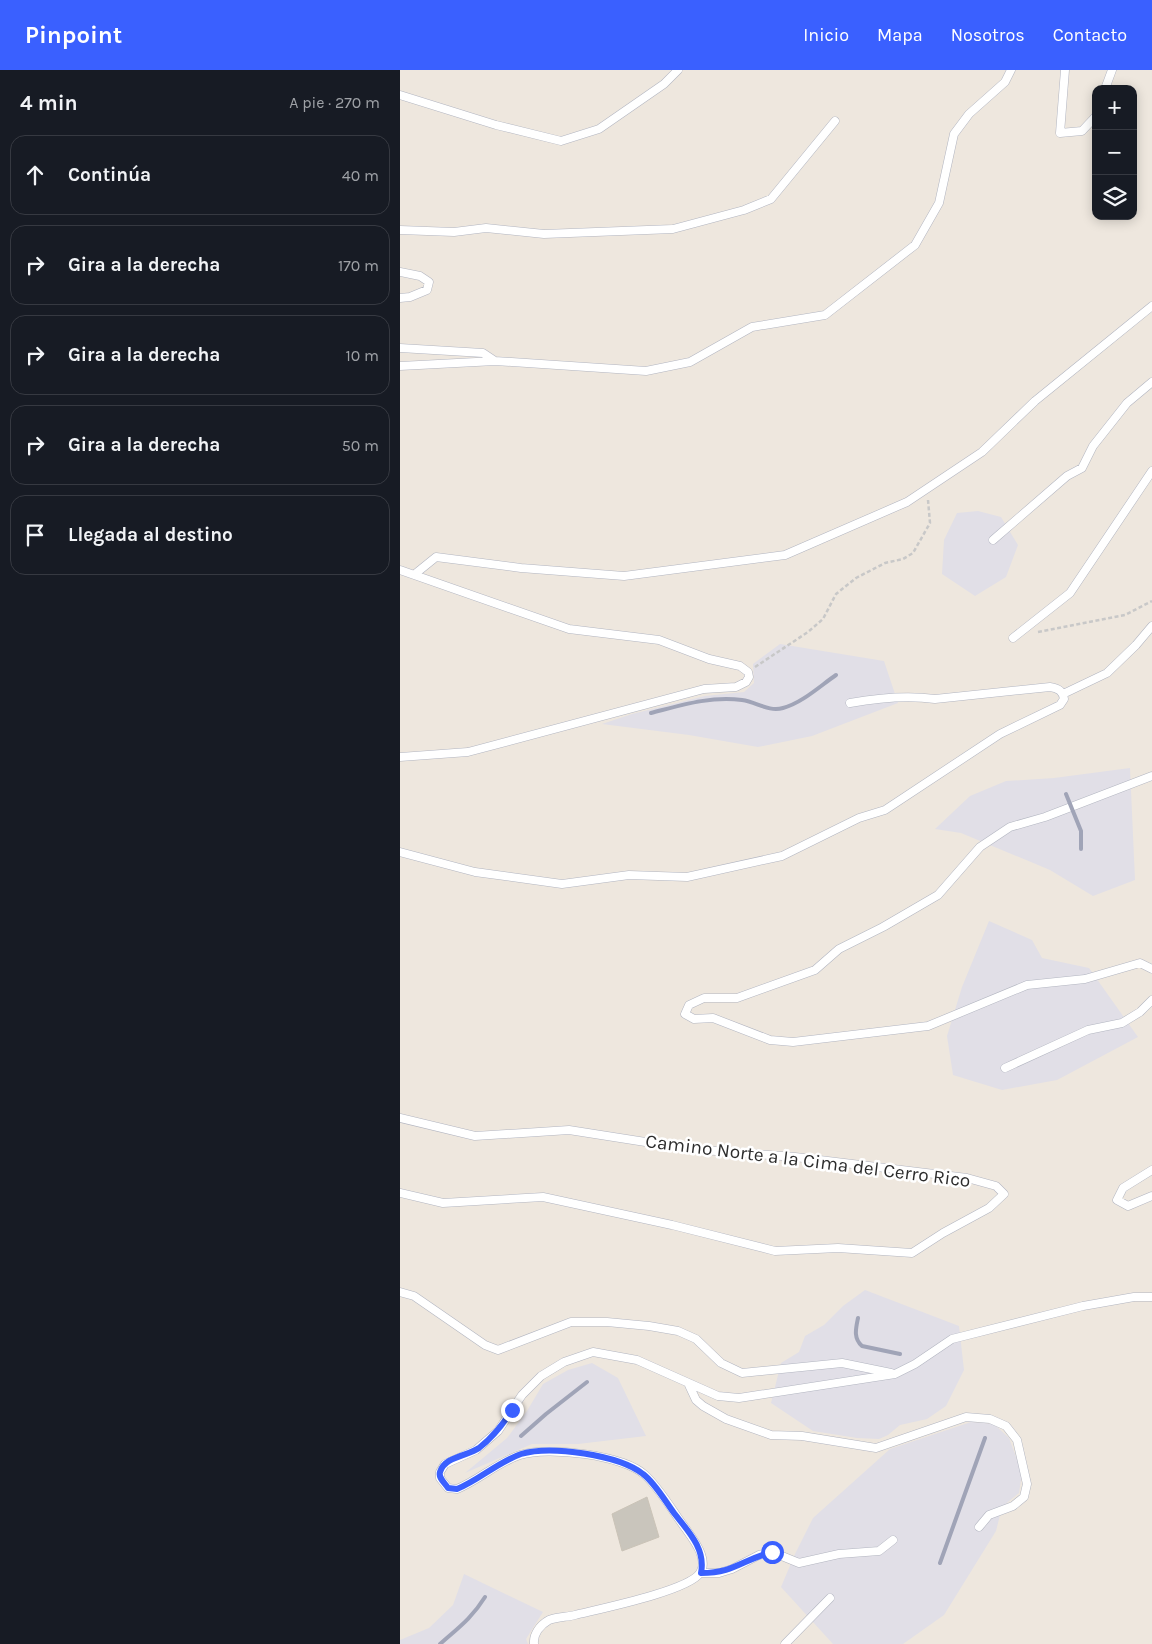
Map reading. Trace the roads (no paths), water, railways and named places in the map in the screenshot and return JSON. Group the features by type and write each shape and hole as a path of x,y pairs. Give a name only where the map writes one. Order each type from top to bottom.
{"lane":[{"path":"400,95 496,125 561,141 598,129 664,84 678,70"},
{"path":"400,366 495,361 646,371 690,362 752,327 825,315 915,245 939,203 954,134 969,114 1004,82 1011,70"},
{"path":"1065,70 1060,133 1082,131 1092,120"},
{"path":"1106,85 1112,70"},
{"path":"400,230 454,232 486,228 544,234 673,229 744,210 771,199 835,122"},
{"path":"400,272 420,276 429,282 427,290 410,297 400,298"},
{"path":"415,574 436,557 521,568 624,576 785,555 907,502 982,452 1035,401 1152,306"},
{"path":"400,348 483,353 495,361"},
{"path":"993,540 1067,476 1082,468 1092,446 1127,403 1152,382"},
{"path":"1013,638 1070,593 1152,471"},
{"path":"400,570 569,629 659,640 709,659 740,666 748,672 746,682 736,687 704,690 573,722 468,752 400,757"},
{"path":"1063,694 1107,673 1136,646 1152,626"},
{"path":"400,852 475,872 562,884 629,875 687,877 782,856 859,818 885,810 1000,734 1060,706 1064,699 1063,694 1058,688 1050,687 935,699 918,696 875,698 850,703"},
{"path":"1152,776 1045,817 1010,828 980,847 938,895 883,927 839,949 815,970 737,998 704,998 689,1005 685,1014 694,1020 713,1018 770,1040 793,1042 928,1026 1027,985 1085,979 1140,963 1152,968"},
{"path":"1005,1068 1088,1030 1122,1023 1140,1012 1152,1000"},
{"name":"Camino Norte a la Cima del Cerro Rico","path":"400,1118 475,1136 568,1130 690,1149 795,1157 967,1178 996,1186 1004,1194 990,1208 943,1233 912,1253 838,1248 775,1251 672,1225 543,1197 443,1204 400,1193"},
{"path":"1152,1170 1123,1188 1117,1200 1128,1206 1152,1196"},
{"path":"400,1292 414,1296 485,1345 498,1350 571,1322 607,1322 678,1331 696,1339 721,1364 742,1373 842,1364 895,1374"},
{"path":"701,1573 703,1561 694,1538 644,1474 620,1461 540,1451 521,1454 457,1489 448,1488 440,1478 440,1472 445,1464 476,1450 498,1431 522,1395 541,1376 564,1362 594,1352 637,1360 666,1371 689,1384 718,1396 739,1398 895,1374 915,1364 952,1340 1083,1306 1134,1297 1152,1297"},
{"path":"689,1384 696,1400 704,1406 726,1419 771,1435 818,1438 876,1448 966,1417 990,1418 1006,1426 1017,1440 1027,1484 1024,1497 1013,1506 989,1515 979,1527"},
{"path":"534,1644 534,1637 539,1628 550,1620 625,1603 680,1586 689,1583 701,1573 719,1573 732,1569 759,1555 772,1552 799,1563 839,1554 879,1551 893,1540"},
{"path":"785,1644 830,1598"}],"railway":[{"path":"651,713 696,702 719,699 742,700 772,709 783,708 804,698 836,675"},
{"path":"1066,794 1081,831 1081,849"},
{"path":"858,1318 856,1336 862,1346 900,1354"},
{"path":"521,1436 587,1382"},
{"path":"940,1563 985,1438"},
{"path":"440,1644 470,1617 485,1597"}]}
